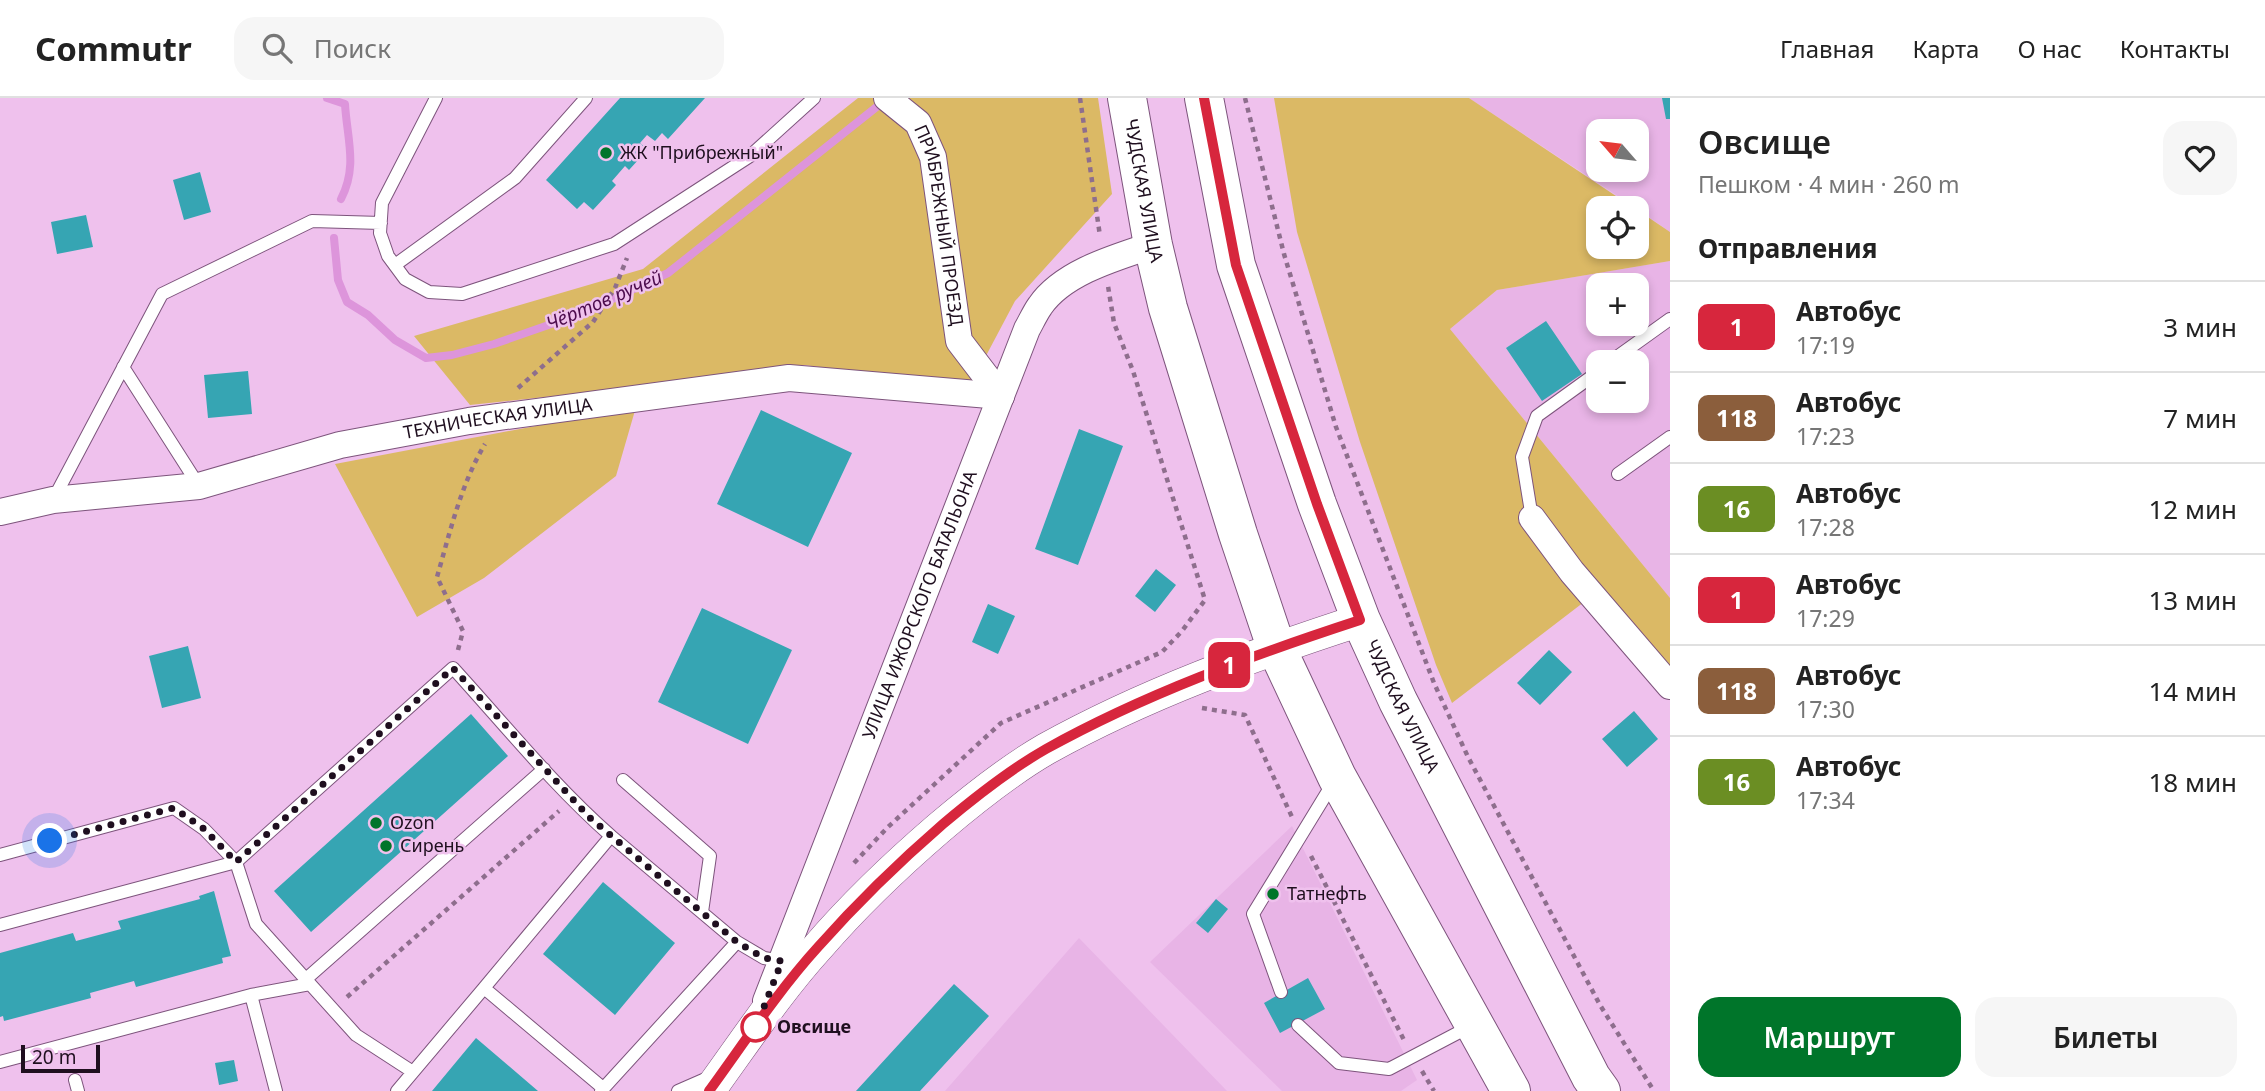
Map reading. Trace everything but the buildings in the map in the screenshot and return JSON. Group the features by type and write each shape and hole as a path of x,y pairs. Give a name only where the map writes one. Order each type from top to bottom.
{"highway":[{"name":"ЧУДСКАЯ УЛИЦА","path":"1126,98 1153,245 1168,308 1276,647 1336,776 1511,1091"},
{"name":"ЧУДСКАЯ УЛИЦА","path":"1204,98 1236,265 1317,504 1360,620 1398,701 1591,1077 1601,1091"}],"street":[{"name":"ПРИБРЕЖНЫЙ ПРОЕЗД","path":"887,98 918,123 933,157 959,341 1002,396"},
{"name":"УЛИЦА ИЖОРСКОГО БАТАЛЬОНА","path":"757,1026 1027,330 1041,304 1062,285 1104,261 1153,245"},
{"name":"ТЕХНИЧЕСКАЯ УЛИЦА","path":"0,512 53,500 199,486 340,445 470,421 789,378 1002,396"},
{"path":"1532,518 1572,572 1670,685"},
{"name":"УЛИЦА ИЖОРСКОГО БАТАЛЬОНА","path":"716,1081 816,948 888,871 973,799 1044,750 1115,715 1276,647 1360,620"}],"lane":[{"path":"436,98 382,203 380,233 388,256 405,279 429,292 462,294 614,244 750,156 814,98"},
{"path":"395,265 515,178 586,98"},
{"path":"53,500 162,294 312,221 381,223"},
{"path":"1627,350 1670,319"},
{"path":"123,367 199,486"},
{"path":"1532,518 1522,457 1536,416 1586,381"},
{"path":"1618,474 1670,437"},
{"path":"0,925 236,862 453,668 544,769 611,836 737,942 764,958 782,961"},
{"path":"0,1062 308,981 544,769"},
{"path":"1281,992 1253,914 1336,776"},
{"path":"623,780 709,856 702,912"},
{"path":"0,855 174,808 204,829 236,862 256,924 333,1010 356,1035 413,1072"},
{"path":"397,1091 611,836"},
{"path":"484,988 602,1090 737,942"},
{"path":"251,995 276,1091"},
{"path":"1298,1025 1339,1063 1389,1069 1475,1024"},
{"path":"678,1091 716,1081"}],"path":[{"path":"1080,98 1114,323 1133,371 1205,600"},
{"path":"1245,98 1284,254 1336,427 1434,683 1468,757 1600,1005 1654,1091"},
{"path":"1199,708 1245,715 1301,835 1413,1056 1434,1091"},
{"path":"333,1010 573,799"}],"shaded area":[{"path":"858,98 1098,98 1112,194 1015,301 970,386 804,365 470,405 414,336 643,269"},
{"path":"1274,98 1469,98 1586,176 1586,182 1595,182 1616,196 1586,196 1586,259 1649,259 1649,218 1670,232 1670,261 1497,290 1450,329 1670,598 1670,671 1584,602 1452,703 1436,665 1360,442 1297,232"},
{"path":"1469,98 1670,98 1670,232 1649,217 1649,196 1618,196 1597,182 1649,182 1649,119 1586,119 1586,175"},
{"path":"1670,261 1670,598 1450,329 1497,290 1586,275 1586,336 1649,336 1649,273 1598,273"},
{"path":"636,407 616,476 484,578 417,617 335,464"},
{"name":"Татнефть","path":"1292,826 1417,1080 1401,1091 1282,1091 1150,962"},
{"path":"1079,938 1227,1091 945,1091"}],"waterway":[{"name":"Чёртов ручей","path":"327,98 345,104 350,164 341,199"},
{"name":"Чёртов ручей","path":"334,238 338,280 347,302 368,315 395,340 426,358 452,355 494,344 580,314 668,273 884,101"}],"bus line":[{"name":"1","path":"709,1091 816,948 888,871 973,799 1044,750 1115,715 1276,647 1360,620 1317,504 1236,265 1204,98"}],"place":[{"name":"ЖК \"Прибрежный\"","path":"606,153"},
{"name":"Ozon","path":"376,823"},
{"name":"Сирень","path":"386,846"},
{"name":"Татнефть","path":"1273,894"},
{"name":"Овсище","path":"756,1027"}],"route":[{"path":"50,841 174,808 204,829 236,862 453,668 589,817 737,942 764,958 782,961 756,1027"}]}
